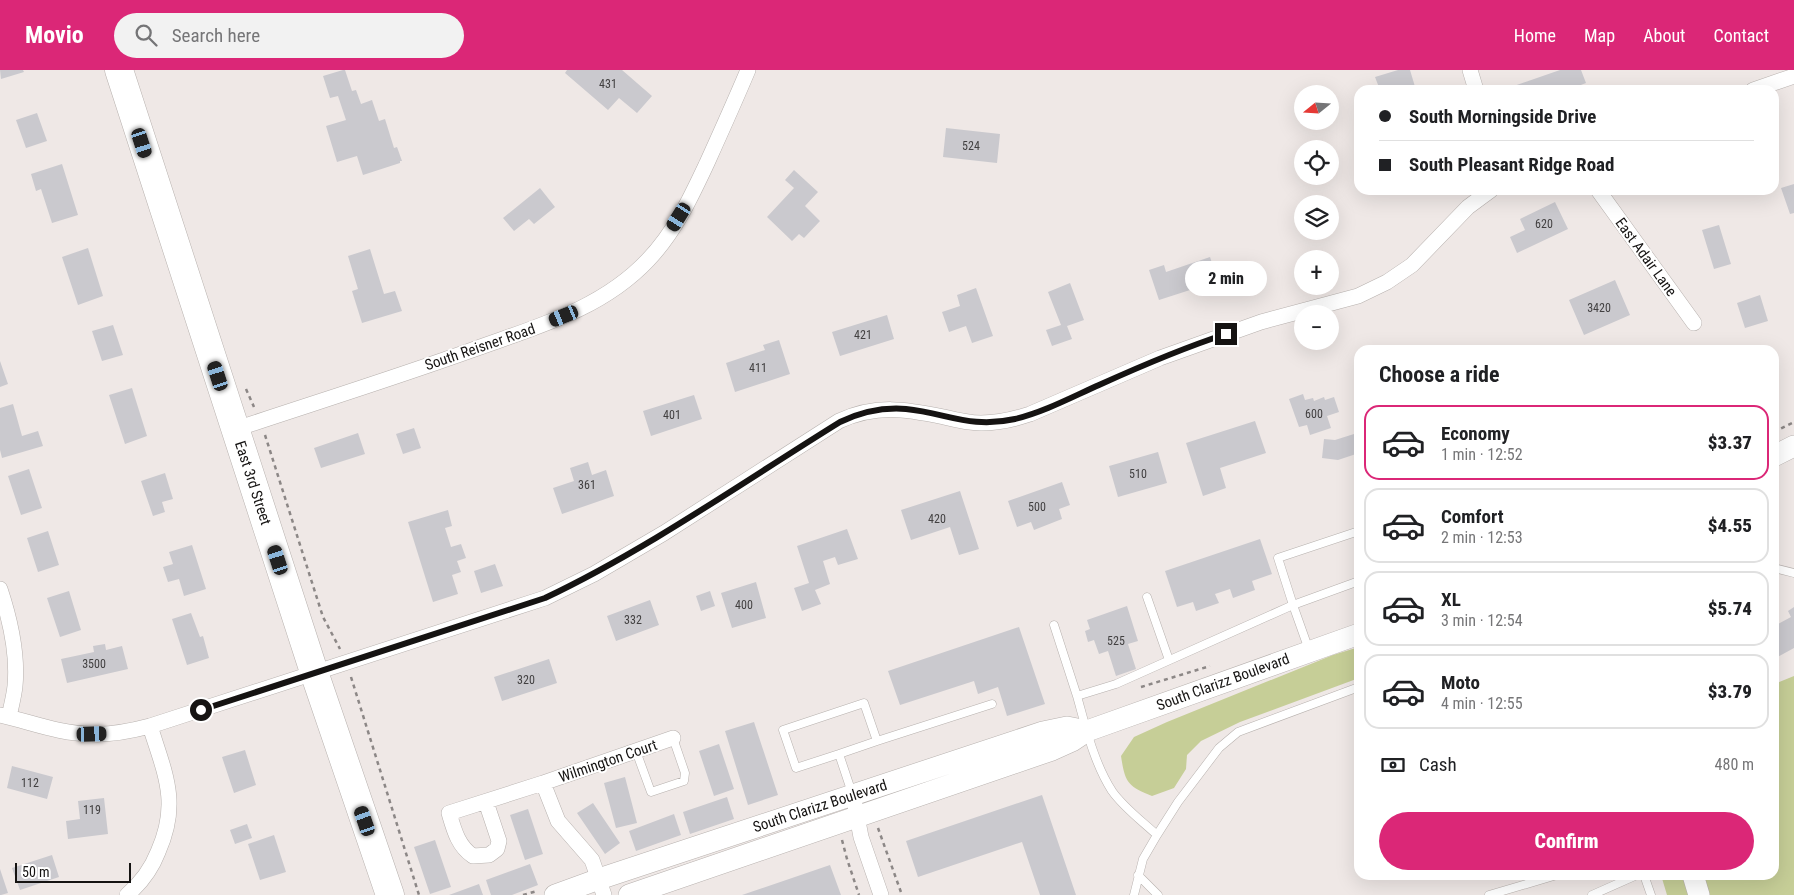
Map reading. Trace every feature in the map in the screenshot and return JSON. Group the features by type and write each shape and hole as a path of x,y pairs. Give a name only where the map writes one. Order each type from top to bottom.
{"highway":[{"name":"East 3rd Street","path":"119,70 248,425 314,672 390,895"}],"street":[{"name":"South Reisner Road","path":"248,425 550,322 578,310 615,289 649,259 666,239 696,188 748,70"},
{"path":"1470,70 1474,85"},
{"path":"1768,85 1794,76"},
{"path":"0,589 14,650 15,685 5,716 47,728 92,734 126,732 150,726 545,598 594,574 664,533 851,416 875,410 908,409 982,423 1014,419 1030,414 1160,358 1209,340 1261,322 1358,296 1387,282 1412,265 1468,207 1484,195"},
{"name":"East Adair Lane","path":"1602,195 1694,323"},
{"path":"1779,454 1794,446"},
{"name":"South Clarizz Boulevard","path":"629,895 1052,750 1072,741 1087,731 1354,636"},
{"path":"127,895 148,873 164,840 170,811 166,776 150,726"},
{"name":"South Clarizz Boulevard","path":"555,895 601,887 853,795 1044,732 1067,727 1087,731"},
{"name":"Wilmington Court","path":"486,802 673,738"},
{"name":"Wilmington Court","path":"543,783 558,821 592,860 601,887"},
{"path":"853,795 861,837 881,895"},
{"path":"1694,880 1699,895"}],"lane":[{"path":"1309,651 1278,558 1354,533"},
{"path":"1779,569 1794,572"},
{"path":"1077,696 1116,684 1293,605 1354,583"},
{"path":"1147,597 1169,660"},
{"path":"1054,625 1097,761 1112,791 1157,834"},
{"path":"1134,895 1143,859 1157,834 1178,802 1219,748 1238,732 1354,689"},
{"path":"877,741 864,703 783,730 796,768 992,704"},
{"path":"636,751 651,792 684,782 686,773 673,738"},
{"path":"839,754 853,795"},
{"path":"1138,875 1158,895"},
{"path":"1489,895 1540,880"},
{"path":"1592,895 1626,880"},
{"path":"1646,880 1651,895"}],"path":[{"path":"244,384 248,425 323,618 346,662 419,895"},
{"path":"1779,430 1794,422"},
{"path":"877,824 902,895"},
{"path":"841,836 859,895"}],"green space":[{"path":"1354,649 1354,680 1240,722 1201,741 1187,755 1186,769 1174,788 1152,796 1132,786 1129,782 1124,772 1121,756 1134,737 1333,655"},
{"path":"1794,676 1794,895 1708,895 1704,880 1779,880 1779,682"},
{"path":"1662,880 1686,880 1690,895 1667,895"}],"building":[{"path":"0,70 23,70 24,72 1,79"},
{"path":"345,70 352,91 356,90 361,104 372,100 379,121 385,119 394,148 397,147 402,161 400,163 363,175 357,156 337,162 326,126 346,120 338,96 330,98 323,76"},
{"path":"567,70 622,70 652,96 637,113 619,98 608,110 565,73"},
{"path":"1398,70 1410,70 1414,85 1378,85 1375,77"},
{"path":"1560,70 1581,70 1586,83 1581,85 1517,85"},
{"path":"37,113 47,141 26,148 16,120"},
{"path":"946,128 1000,134 997,163 943,157"},
{"path":"62,164 78,215 52,223 41,189 36,191 31,174"},
{"path":"794,170 818,192 805,206 820,221 804,238 799,234 792,241 767,217 794,188 785,180"},
{"path":"1794,184 1794,213 1790,214 1781,188"},
{"path":"540,188 555,207 534,224 529,219 514,231 503,218"},
{"path":"1555,202 1568,229 1517,253 1510,237 1525,230 1520,219"},
{"path":"1719,225 1731,264 1714,269 1702,230"},
{"path":"88,248 103,296 78,305 62,257"},
{"path":"370,249 384,294 395,291 402,311 362,323 352,291 358,289 348,256"},
{"path":"1210,257 1218,281 1159,300 1149,270 1164,265 1166,272"},
{"path":"1615,280 1630,315 1584,335 1569,300"},
{"path":"1070,283 1084,320 1067,326 1072,339 1052,346 1046,330 1061,325 1048,292"},
{"path":"976,288 993,336 972,343 966,326 949,332 942,312 960,306 957,295"},
{"path":"1760,295 1768,321 1745,328 1737,303"},
{"path":"887,315 894,339 840,356 832,332"},
{"path":"113,325 123,355 102,361 92,331"},
{"path":"779,340 790,374 735,392 726,363 765,350 763,345"},
{"path":"0,361 8,384 0,387"},
{"path":"132,388 147,436 125,444 109,395"},
{"path":"1303,394 1305,400 1313,398 1314,401 1324,397 1325,400 1334,397 1339,412 1327,416 1331,428 1310,435 1307,425 1299,427 1289,399"},
{"path":"694,395 702,419 651,436 643,411"},
{"path":"13,404 22,436 38,431 43,446 2,458 0,450 0,408"},
{"path":"1255,421 1266,453 1220,468 1226,488 1203,496 1186,443"},
{"path":"414,428 421,448 403,454 396,434"},
{"path":"358,433 365,454 321,468 314,448"},
{"path":"1354,434 1354,455 1338,460 1322,458 1324,439 1335,440"},
{"path":"1158,452 1167,483 1118,497 1109,466"},
{"path":"588,462 592,475 606,470 614,496 562,514 553,488 574,481 570,468"},
{"path":"29,469 42,508 21,515 8,476"},
{"path":"165,473 173,499 162,502 165,512 153,516 141,481"},
{"path":"1062,482 1070,505 1059,509 1062,519 1034,530 1031,522 1017,527 1008,501"},
{"path":"960,491 979,549 959,555 950,527 911,540 901,510"},
{"path":"448,510 452,526 445,528 451,547 461,544 466,558 457,561 461,572 452,575 458,594 433,602 408,522"},
{"path":"847,529 858,559 838,565 835,557 823,561 830,584 815,590 821,604 802,611 794,588 809,583 797,546"},
{"path":"48,531 59,565 38,572 27,538"},
{"path":"1260,539 1272,574 1252,581 1255,590 1233,598 1230,589 1215,594 1219,603 1196,611 1193,602 1177,607 1165,571"},
{"path":"192,545 206,589 184,596 179,579 168,582 163,567 173,564 169,552"},
{"path":"495,564 503,586 481,593 474,571"},
{"path":"756,582 766,618 732,628 721,593"},
{"path":"69,591 81,630 60,637 47,598"},
{"path":"710,591 715,606 701,611 696,596"},
{"path":"650,600 659,625 616,641 607,616"},
{"path":"1127,606 1138,641 1128,644 1136,669 1116,676 1108,651 1099,654 1094,640 1088,642 1085,631 1090,629 1087,620"},
{"path":"1794,607 1794,648 1779,656 1779,623 1791,617 1788,611"},
{"path":"191,613 200,637 203,636 209,658 187,665 172,619"},
{"path":"1019,627 1045,704 1007,716 998,687 978,694 974,681 900,705 888,671"},
{"path":"105,644 106,650 122,646 128,669 67,683 61,659 94,652 93,646"},
{"path":"549,659 557,683 502,701 494,677"},
{"path":"754,722 778,795 748,805 725,731"},
{"path":"719,744 734,789 714,796 699,751"},
{"path":"245,750 256,785 234,793 222,757"},
{"path":"12,766 53,777 47,799 7,788"},
{"path":"625,777 637,823 616,828 604,783"},
{"path":"1042,795 1076,895 1040,895 1022,842 918,877 906,841"},
{"path":"727,797 734,819 690,834 683,812"},
{"path":"104,798 108,834 68,839 66,821 80,819 78,801"},
{"path":"593,803 620,843 605,854 577,813"},
{"path":"528,809 543,854 525,860 510,815"},
{"path":"674,814 681,835 636,851 629,831"},
{"path":"247,824 252,838 235,844 230,830"},
{"path":"274,835 286,872 260,880 248,844"},
{"path":"435,840 451,887 430,894 414,847"},
{"path":"52,855 59,877 20,890 12,868"},
{"path":"530,864 538,885 512,895 491,895 486,880"},
{"path":"830,865 841,895 742,895"},
{"path":"0,869 8,893 1,895 0,895"},
{"path":"479,884 483,895 449,895"}],"route":[{"path":"201,710 545,598 594,574 664,533 851,416 867,411 908,409 967,422 999,422 1014,419 1074,396 1160,358 1226,334"}]}
